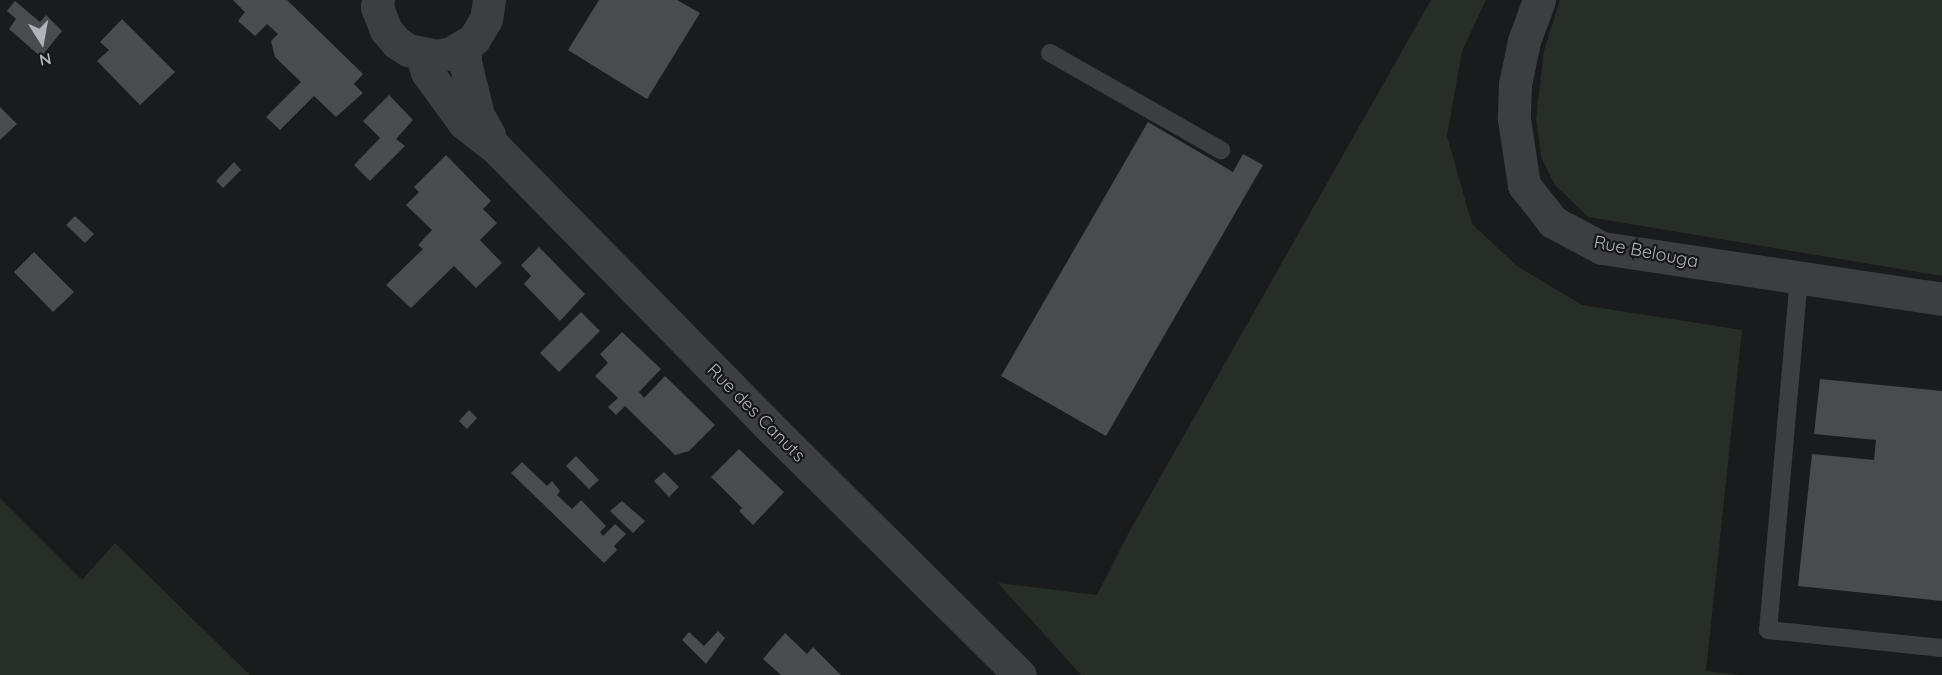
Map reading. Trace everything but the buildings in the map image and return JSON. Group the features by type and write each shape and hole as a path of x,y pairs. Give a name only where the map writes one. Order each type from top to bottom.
{"street":[{"path":"362,0 382,15 408,50 422,55 437,56 465,46 474,39 493,6"},
{"name":"Rue Belouga","path":"1539,0 1524,41 1515,84 1514,119 1524,185 1538,206 1553,222 1602,248 1942,299"},
{"name":"Rue des Canuts","path":"465,46 465,62 477,115 495,147"},
{"name":"Rue des Canuts","path":"422,55 427,72 464,123 495,147 770,427 1020,675"}],"lane":[{"path":"1050,53 1221,150"},
{"path":"1799,278 1768,630 1942,648"}],"shaded area":[{"path":"1431,0 1486,0 1462,51 1447,136 1472,224 1517,266 1582,305 1742,330 1706,671 1739,675 1081,675 998,583 1097,595 1128,534"},
{"path":"1560,0 1942,0 1942,276 1588,217 1555,185 1541,157 1536,118 1544,51"},
{"path":"0,498 82,580 115,543 250,675 0,675"}]}
